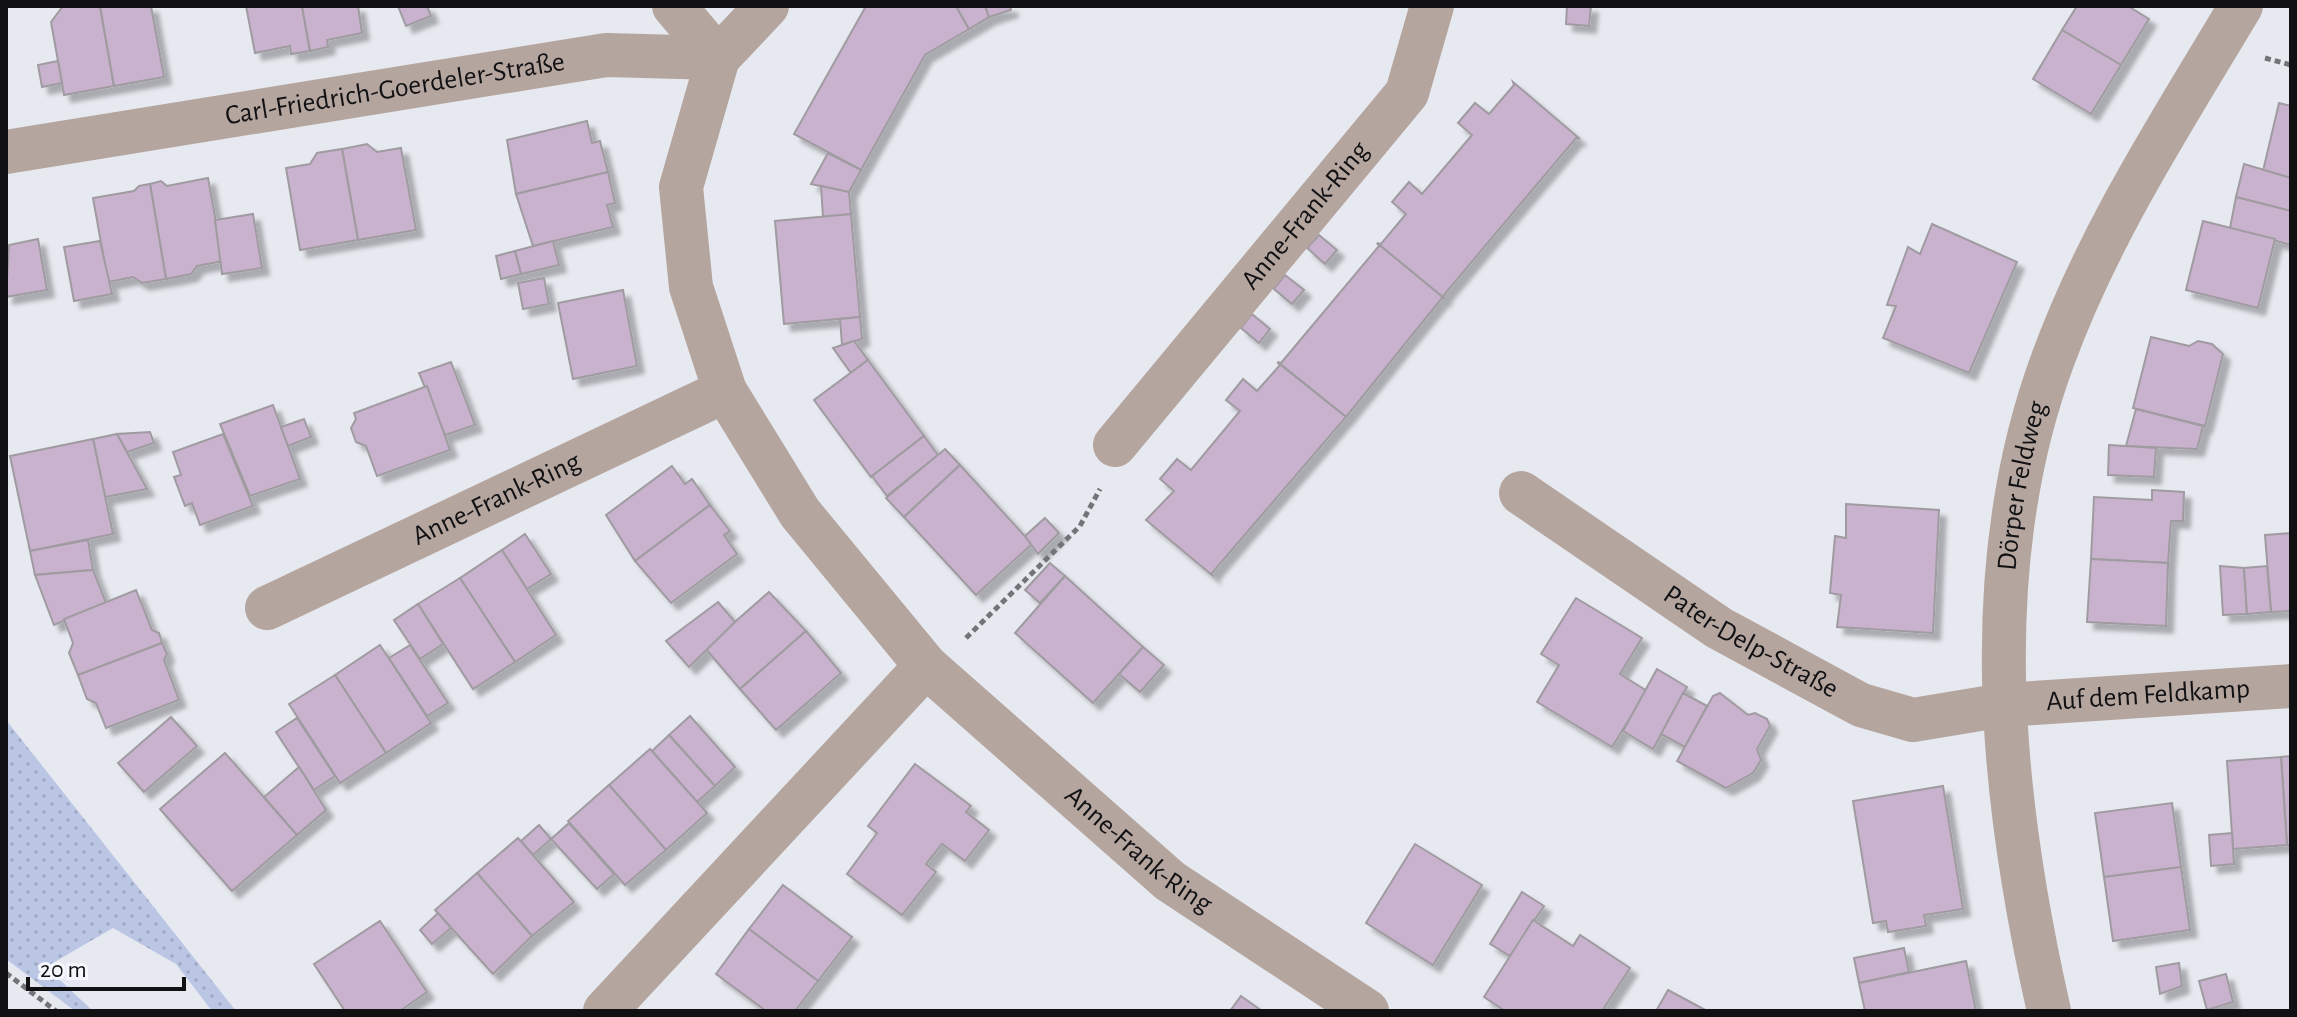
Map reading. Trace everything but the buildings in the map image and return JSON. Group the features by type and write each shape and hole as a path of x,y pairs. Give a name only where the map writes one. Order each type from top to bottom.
{"street":[{"path":"674,6 718,58"},
{"name":"Anne-Frank-Ring","path":"767,6 718,58 681,187 691,287 725,391 800,513 926,666 1170,881 1367,1011"},
{"name":"Anne-Frank-Ring","path":"1115,445 1407,93 1432,6"},
{"name":"Dörper Feldweg","path":"2049,1011 2009,773 2004,705 2004,597 2021,473 2052,360 2103,241 2241,6"},
{"name":"Carl-Friedrich-Goerdeler-Straße","path":"6,152 606,55 718,58"},
{"name":"Anne-Frank-Ring","path":"267,608 725,391"},
{"name":"Pater-Delp-Straße","path":"1521,493 1719,628 1861,705 1913,720 2004,705"},
{"path":"605,1011 926,666"},
{"name":"Auf dem Feldkamp","path":"2004,705 2291,686"}],"path":[{"path":"926,666 965,638 1080,526 1099,493 1115,445"},
{"path":"6,973 56,1011"}],"shaded area":[{"path":"6,720 236,1011 212,1011 176,964 113,928 46,967 93,1011 75,1011 6,959"}]}
